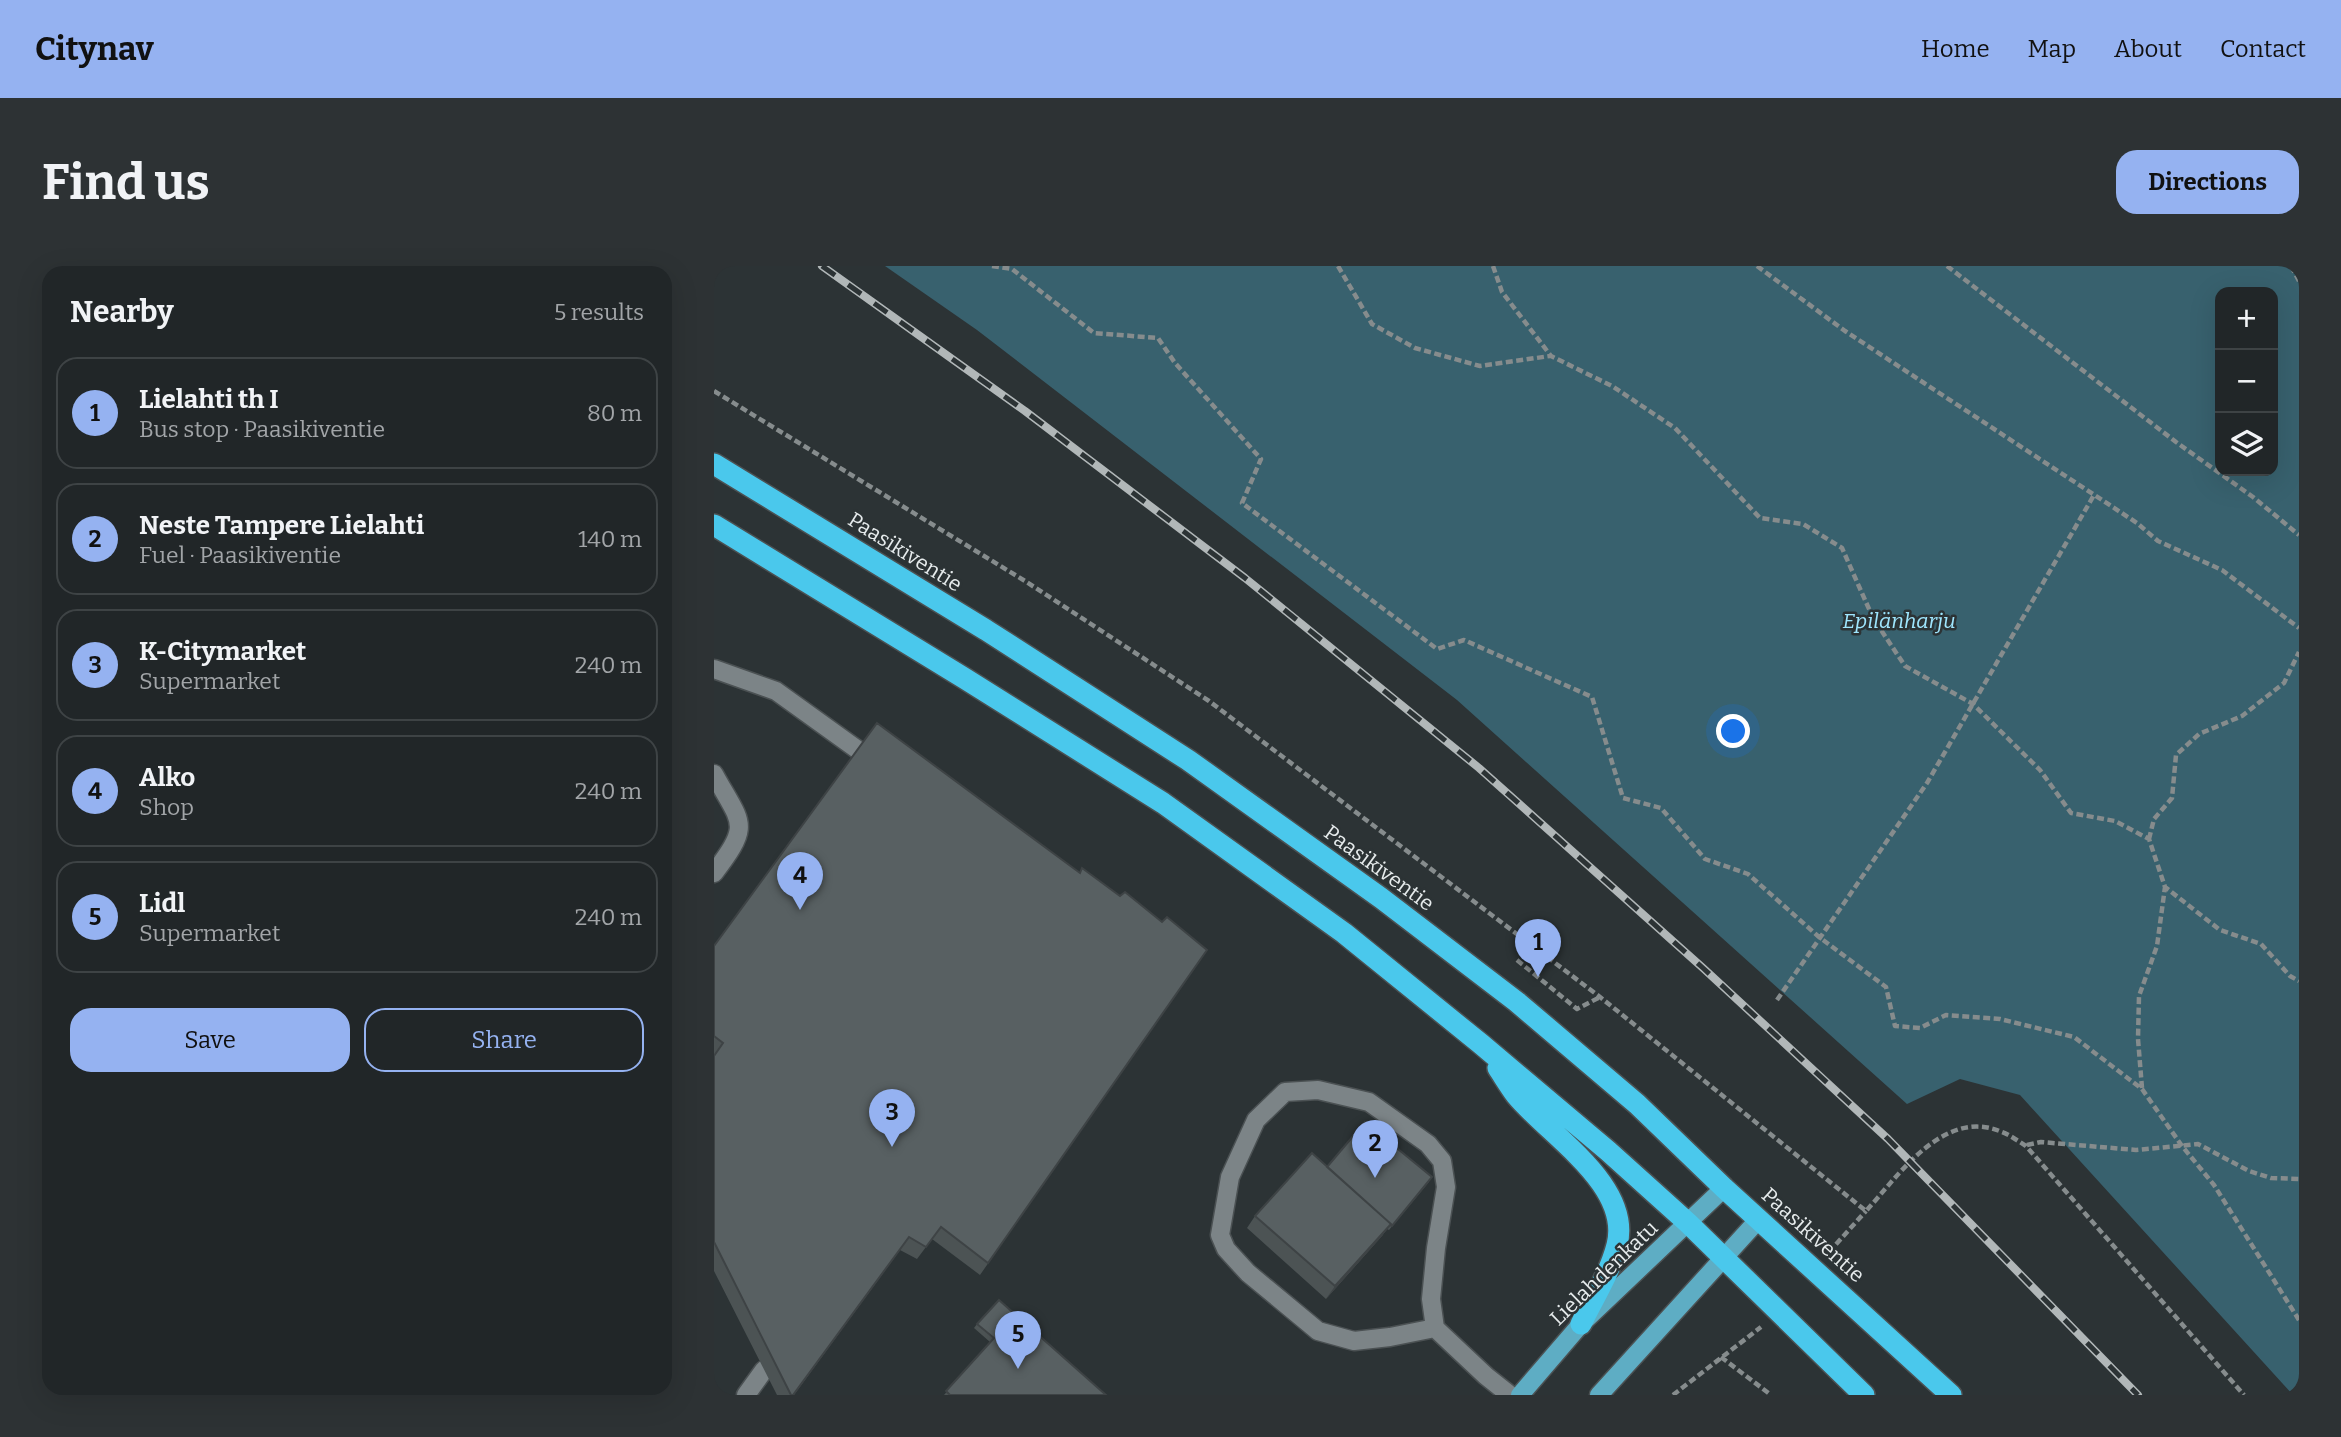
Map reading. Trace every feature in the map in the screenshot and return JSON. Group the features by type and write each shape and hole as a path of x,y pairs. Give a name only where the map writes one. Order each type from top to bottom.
{"highway":[{"name":"Paasikiventie","path":"714,464 986,630 1188,760 1381,898 1537,1018 1637,1104 1724,1188 1951,1395"},
{"path":"714,525 1163,803 1344,933 1480,1044 1688,1223 1864,1395"},
{"path":"1480,1044 1517,1096 1606,1188 1618,1212 1617,1244 1581,1324"}],"main road":[{"name":"Lielahdenkatu","path":"1520,1395 1581,1324 1724,1188"},
{"path":"1599,1395 1759,1219"}],"lane":[{"path":"714,669 776,691 858,750"},
{"path":"714,774 740,820 739,835 714,873"},
{"path":"1435,1328 1354,1341 1318,1331 1248,1273 1226,1249 1220,1235 1230,1177 1256,1119 1285,1092 1318,1090 1369,1102 1427,1143 1442,1161 1446,1187 1431,1299 1435,1328 1510,1395"},
{"path":"746,1395 764,1370"}],"path":[{"path":"992,266 1012,270 1094,333 1158,338 1175,362 1261,459 1242,503 1437,649 1464,640 1592,697 1623,798 1661,808 1705,859 1748,874 1819,937 1886,987 1895,1026 1920,1028 1946,1015 2000,1019 2074,1037 2142,1089 2182,1146 2214,1185 2299,1321"},
{"path":"1338,266 1372,324 1415,348 1480,366 1551,356"},
{"path":"1493,266 1502,292 1551,356 1612,386 1675,428 1760,518 1803,524 1842,548 1874,618 1905,666 1973,704 2040,770 2071,813 2115,821 2149,839"},
{"path":"1757,266 1845,331 2137,523 2158,541 2222,570 2299,628"},
{"path":"1947,266 2176,442 2253,497 2299,535"},
{"path":"2291,266 2299,281"},
{"path":"714,391 1025,581 1209,701 1600,997 1866,1211"},
{"path":"1777,1000 1927,783 2094,495"},
{"path":"2142,1089 2138,1039 2139,996 2157,946 2165,887 2149,839 2154,819 2172,798 2176,755 2199,734 2242,716 2284,683 2299,653"},
{"path":"2165,887 2220,930 2261,944 2290,976 2299,981"},
{"path":"1517,960 1577,1009 1600,997"},
{"path":"1826,1254 1923,1148 1948,1133 1972,1126 2001,1131 2026,1146 2244,1395"},
{"path":"2026,1146 2041,1142 2136,1150 2198,1144 2249,1171 2271,1178 2299,1180"},
{"path":"1673,1395 1763,1326"},
{"path":"1721,1357 1771,1395"}],"green space":[{"name":"Epilänharju","path":"885,266 2299,266 2299,1395 2293,1395 2020,1095 1960,1079 1907,1104 1457,700 977,330"}],"building":[{"path":"877,723 1080,873 1082,868 1120,896 1125,892 1162,922 1167,917 1207,950 988,1263 941,1227 926,1247 909,1237 791,1395 714,1242 714,1056 723,1043 714,1036 714,946"},
{"path":"1365,1122 1432,1177 1392,1226 1327,1167"},
{"path":"1312,1153 1391,1224 1335,1286 1255,1216"},
{"path":"999,1300 1106,1395 950,1395 946,1391 994,1338 977,1324"}],"railway":[{"path":"822,266 1025,411 1245,578 1479,768 1703,968 1888,1139 2138,1395"}],"place":[{"name":"Alko","path":"800,910"},
{"name":"Lielahti th I","path":"1538,977"},
{"name":"K-Citymarket","path":"892,1147"},
{"name":"Neste Tampere Lielahti","path":"1375,1178"},
{"name":"Lidl","path":"1018,1369"}]}
